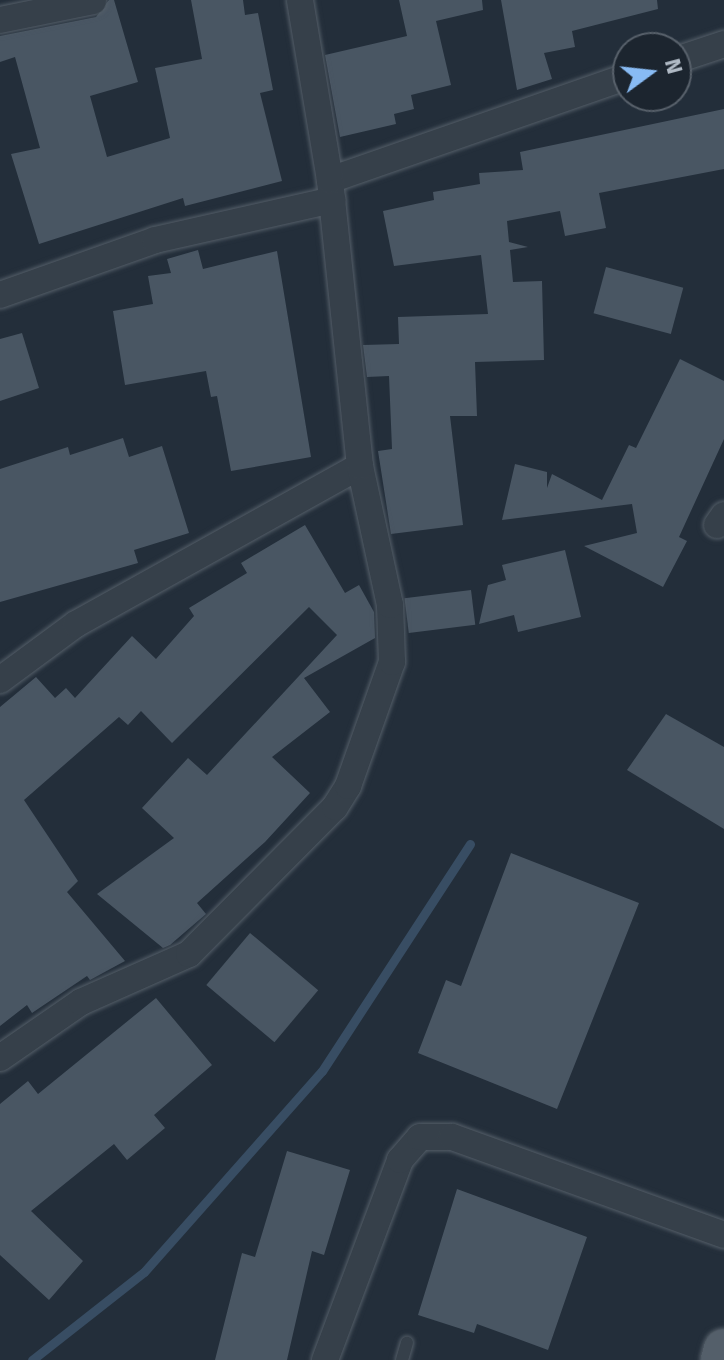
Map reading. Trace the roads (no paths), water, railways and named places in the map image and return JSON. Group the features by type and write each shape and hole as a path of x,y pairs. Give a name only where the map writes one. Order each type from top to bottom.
{"main road":[{"path":"721,1360 724,1349"}],"street":[{"path":"0,1058 81,1002 189,954 335,807 348,786 392,662 394,634 360,466 332,190 300,0"},
{"path":"0,20 93,1"},
{"path":"692,55 724,44"},
{"path":"0,295 155,240 332,190 612,82"},
{"path":"0,680 76,624 360,466"},
{"path":"325,1360 400,1160 420,1137 452,1137 724,1235"}],"lane":[{"path":"402,1360 407,1343"}],"waterway":[{"path":"32,1360 144,1272 322,1071 470,844"}]}
